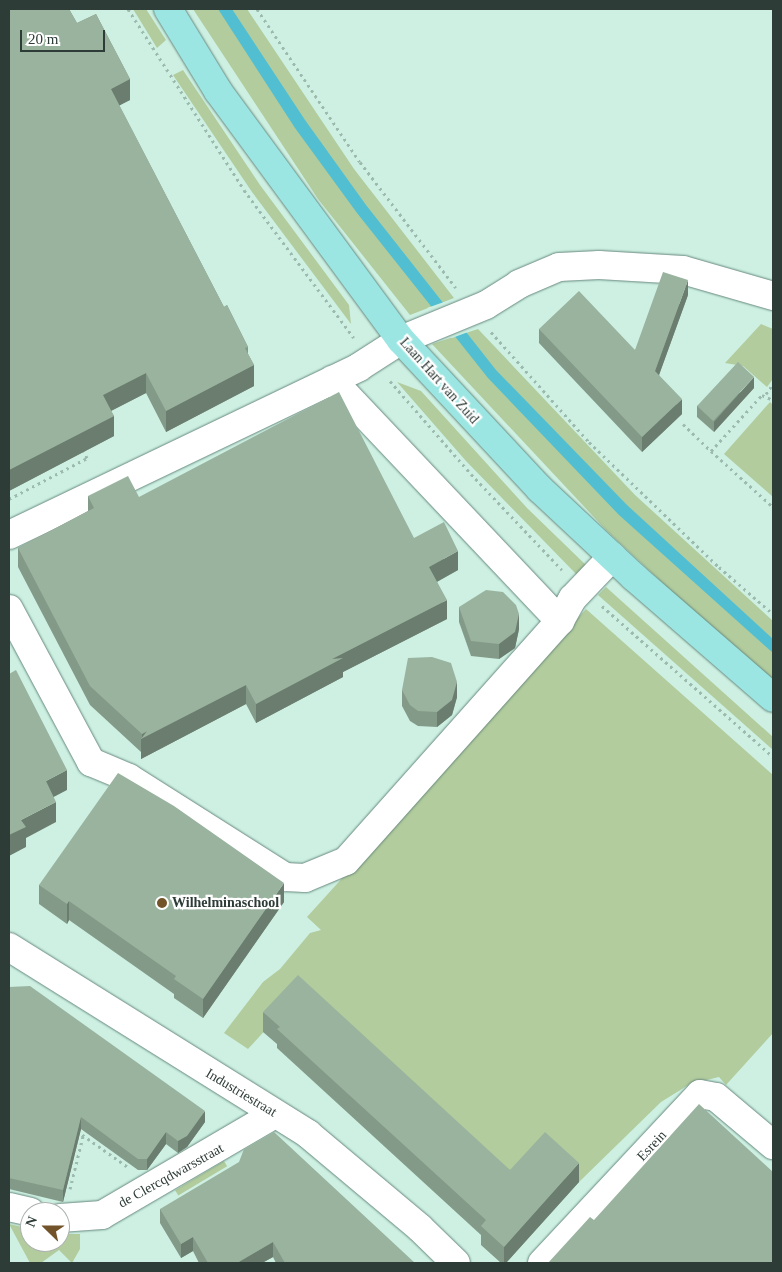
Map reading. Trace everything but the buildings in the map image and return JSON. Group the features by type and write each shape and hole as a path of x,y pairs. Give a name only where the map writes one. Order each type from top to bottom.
{"main road":[{"name":"Laan Hart van Zuid","path":"168,9 218,91 401,340 540,489 612,557 773,698"}],"street":[{"path":"9,535 332,380 401,340 486,305 538,274 576,265 683,270 773,296"},
{"path":"332,380 560,621"},
{"path":"9,609 91,762 129,778 286,877 305,878 346,861 560,621 573,598 612,557"},
{"name":"Industriestraat","path":"9,948 331,1151 456,1263"},
{"name":"Esrein","path":"542,1263 700,1094 716,1097 773,1145"},
{"name":"de Clercqdwarsstraat","path":"70,1217 102,1215 275,1114"}],"path":[{"path":"711,450 762,395 766,394 773,384"},
{"path":"766,394 773,400"},
{"path":"683,424 773,506"},
{"path":"9,499 87,458 84,452"},
{"path":"68,1125 152,1185"},
{"path":"65,1202 83,1136"}],"green space":[{"path":"133,9 146,9 166,40 157,48"},
{"path":"193,9 247,9 354,169 454,298 410,315 318,199"},
{"path":"183,70 260,185 349,305 351,324 252,192 173,75"},
{"path":"761,324 773,329 773,379 767,387 743,366 725,363"},
{"path":"478,329 635,495 773,621 773,680 683,602 606,530 432,344"},
{"path":"397,382 421,391 527,508 589,568 578,576 466,461"},
{"path":"770,402 773,405 773,497 724,454"},
{"path":"606,587 773,737 773,750 598,595"},
{"path":"586,609 773,775 773,1033 726,1085 719,1077 690,1084 661,1102 579,1182 510,1189 303,989 248,1049 224,1033 263,982 280,969 310,933 321,930 307,917"},
{"path":"224,1161 227,1166 178,1196 175,1190"},
{"path":"9,1224 20,1227 20,1244"},
{"path":"70,1234 80,1234 80,1249 72,1263 61,1252 70,1252"},
{"path":"24,1252 56,1252 41,1263 30,1263"}],"water":[{"path":"218,9 232,9 305,120 366,205 496,370 627,505 773,639 773,653 619,515 488,378 357,213 295,128"}],"pier":[{"path":"444,302 468,332 452,338 427,308"}],"place":[{"name":"Wilhelminaschool","path":"162,903"}]}
